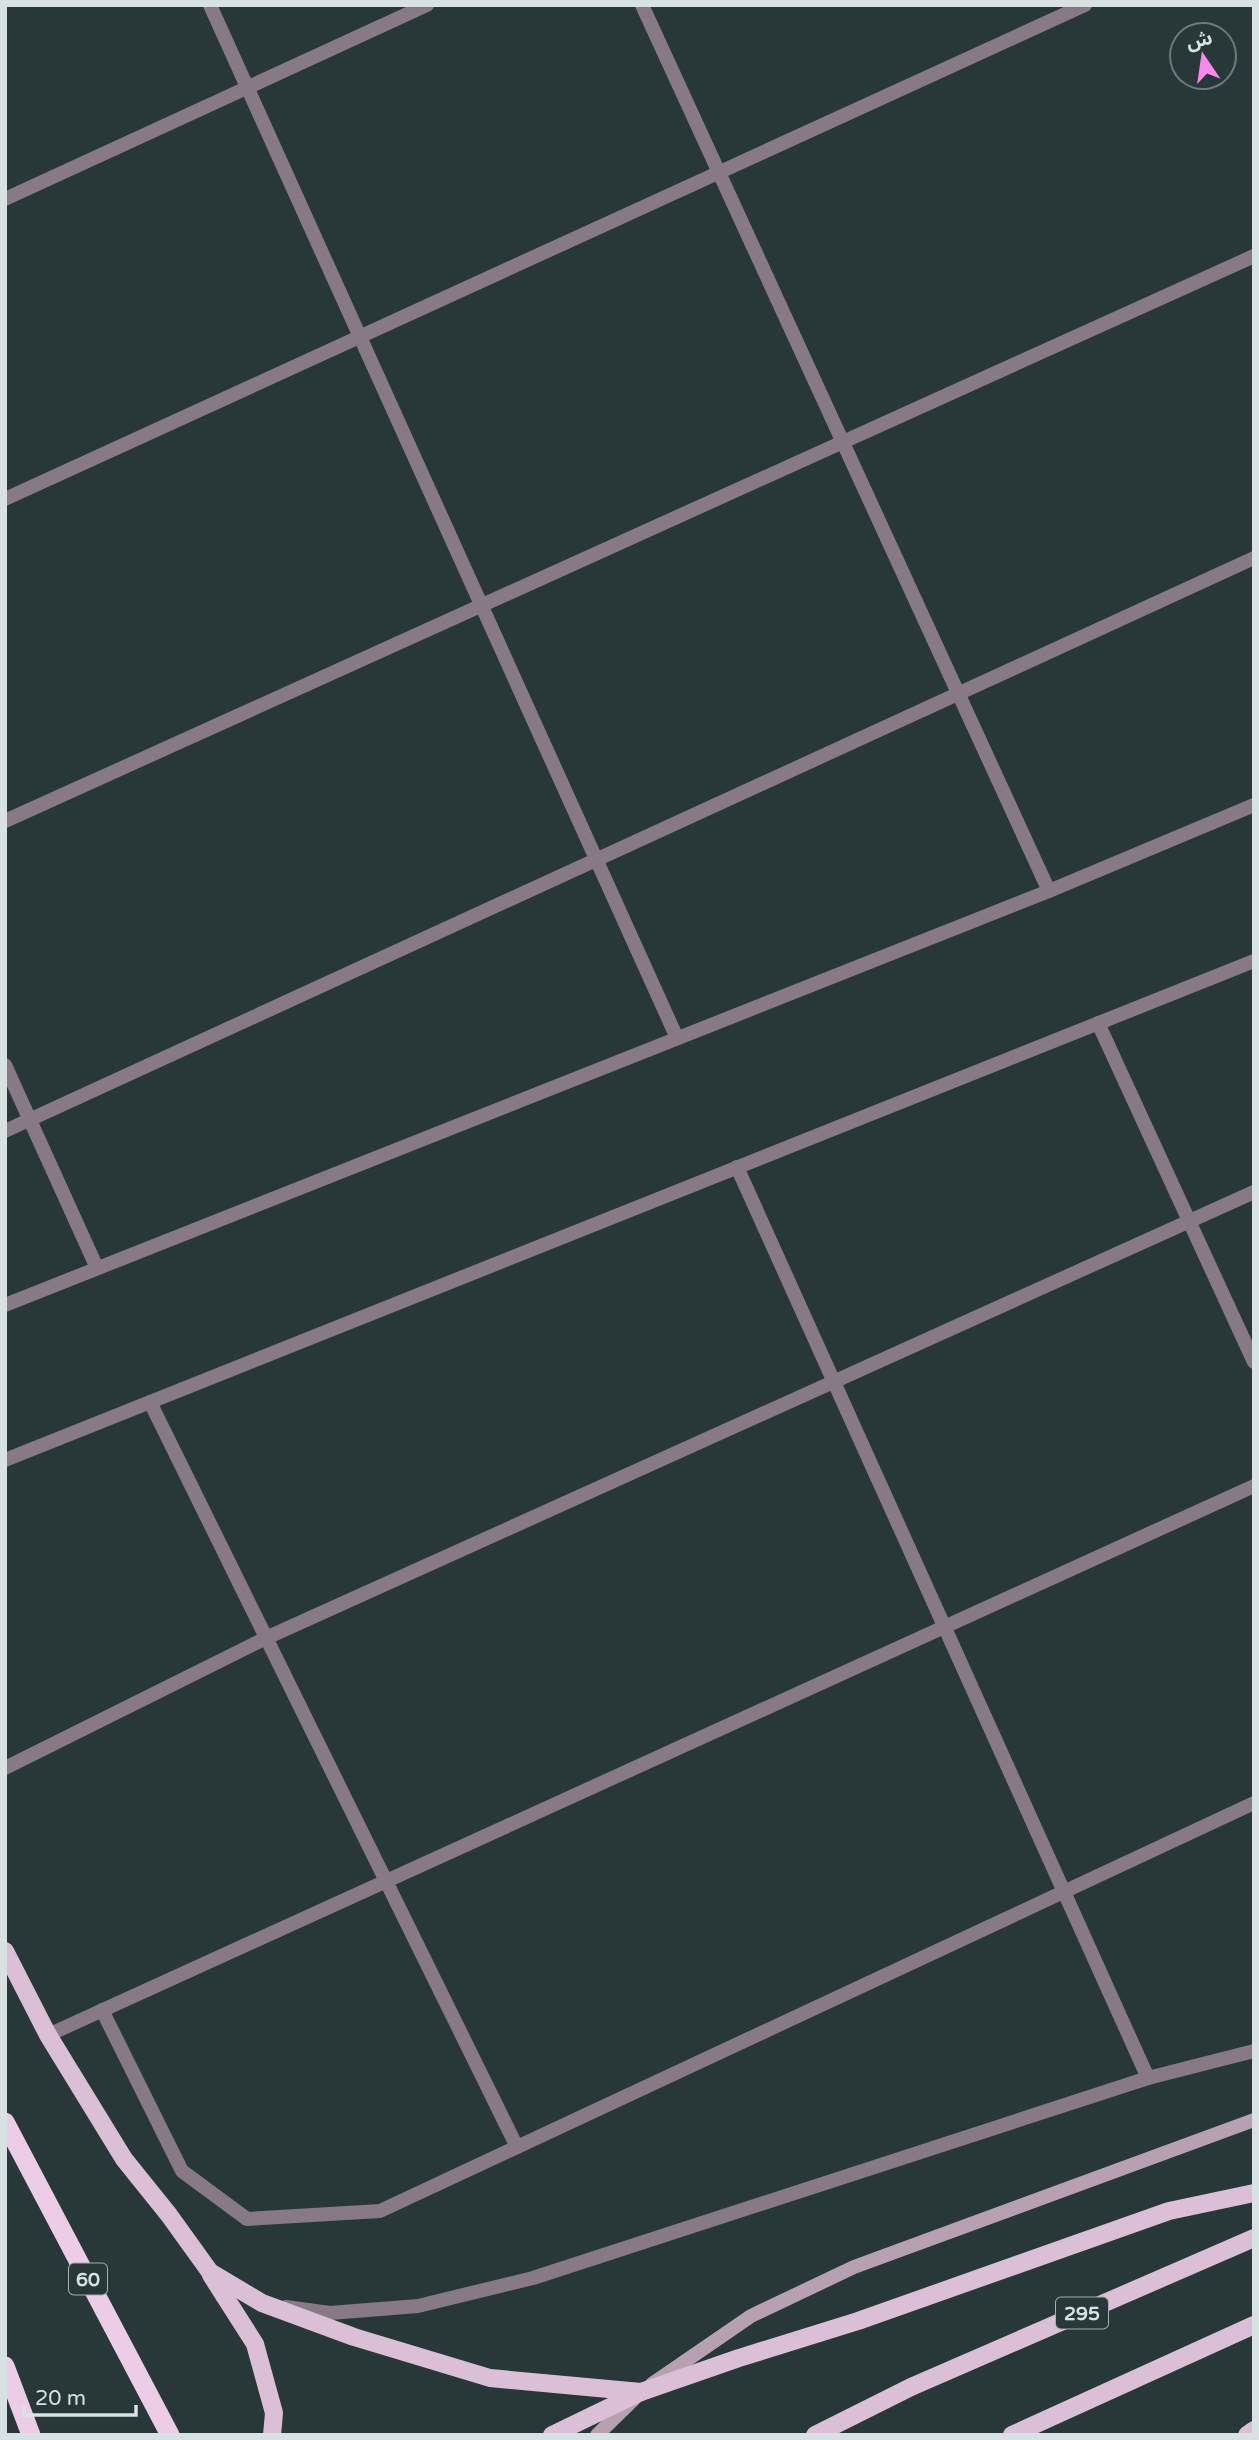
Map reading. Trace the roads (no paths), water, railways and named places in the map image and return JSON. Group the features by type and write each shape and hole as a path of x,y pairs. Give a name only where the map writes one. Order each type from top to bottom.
{"highway":[{"name":"60","path":"5,2122 170,2435"},
{"path":"5,2366 31,2435"}],"main road":[{"path":"5,1951 48,2035 124,2160 169,2215 210,2272 255,2344 274,2413 272,2435"},
{"path":"597,2435 641,2392 751,2316 853,2267 1254,2120"},
{"path":"552,2435 641,2392 739,2358 858,2321 1169,2211 1254,2193"},
{"name":"295","path":"815,2435 911,2387 1254,2238"},
{"path":"210,2272 262,2303 354,2337 490,2378 641,2392"},
{"path":"1012,2435 1254,2325"},
{"path":"1247,2435 1254,2433"}],"street":[{"path":"210,5 677,1038"},
{"path":"5,199 427,5"},
{"path":"642,5 1049,891"},
{"path":"5,499 1085,5"},
{"path":"5,821 1254,256"},
{"path":"5,1131 1254,558"},
{"path":"5,1305 1049,891 1254,805"},
{"path":"5,1460 1254,961"},
{"path":"1098,1023 1254,1362"},
{"path":"5,1065 97,1268"},
{"path":"737,1167 1148,2078"},
{"path":"5,1768 266,1638 1254,1192"},
{"path":"150,1402 517,2147"},
{"path":"48,2035 1254,1486"},
{"path":"102,2010 182,2171 247,2219 380,2211 1254,1803"},
{"path":"262,2303 330,2313 418,2306 533,2278 1148,2078 1254,2051"}]}
